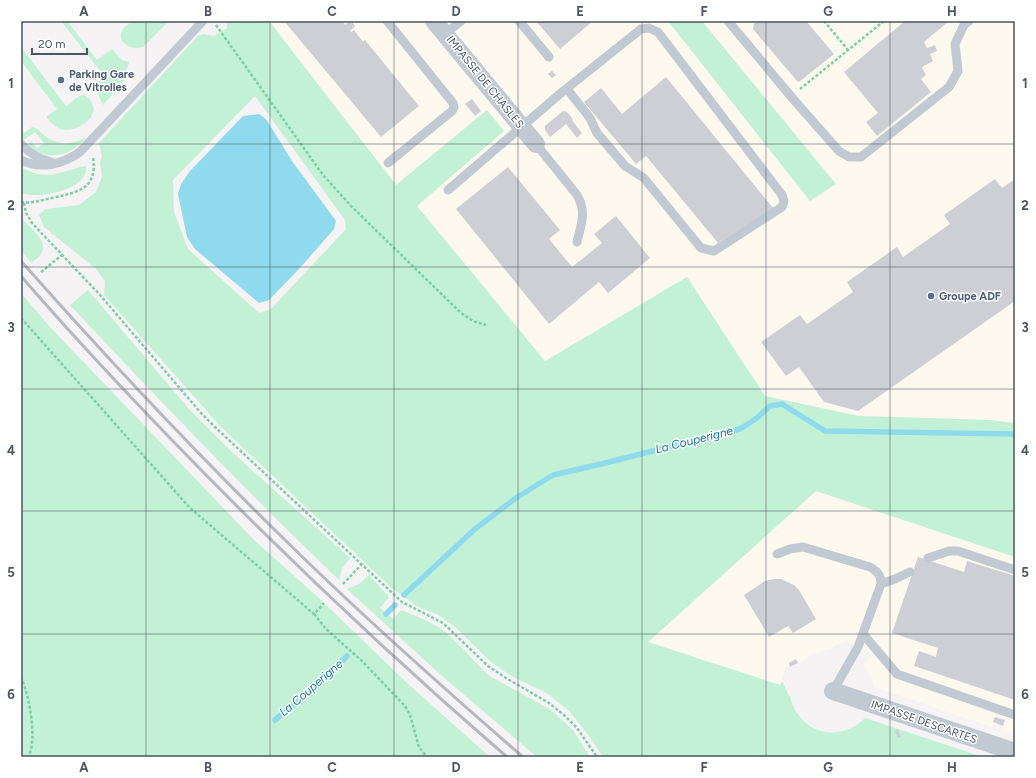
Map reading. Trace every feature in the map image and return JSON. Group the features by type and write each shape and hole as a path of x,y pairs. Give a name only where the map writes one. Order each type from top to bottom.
{"street":[{"name":"IMPASSE DE CHASLES","path":"440,27 536,144"},
{"name":"IMPASSE DESCARTES","path":"833,691 1015,752"}],"lane":[{"path":"21,160 29,164 36,165 60,163 70,159 80,152 203,21"},
{"path":"387,21 453,102 454,107 452,111 388,163"},
{"path":"440,27 461,21"},
{"path":"519,21 549,57"},
{"path":"728,21 839,151 849,157 861,157 949,87 958,71 956,44 964,25 969,21"},
{"path":"448,190 567,89 641,29 649,28 658,32 782,195 784,201 782,207 714,252 701,248 644,178 625,166 597,134 590,118 567,89"},
{"path":"21,144 32,155 42,160 60,163"},
{"path":"536,144 578,195 582,203 584,215 577,242"},
{"path":"776,554 790,549 803,547 870,567 877,572 881,578 858,647 833,691"},
{"path":"928,558 948,551 958,551 1015,570"},
{"path":"880,584 895,580 910,572"},
{"path":"863,634 898,674 1015,715"}],"path":[{"path":"214,21 328,181 352,207 461,313 472,322 486,326"},
{"path":"824,21 848,50"},
{"path":"791,96 884,21"},
{"path":"91,141 94,164 93,177 87,186 76,192 34,202 23,202 26,213 32,224 100,295 201,413 402,602 443,623 488,666 549,703 577,728 597,757"},
{"path":"41,272 62,255"},
{"path":"21,318 190,508 314,614 326,629 362,661 405,706 410,715 419,747 427,757"},
{"path":"343,584 362,564"},
{"path":"314,614 324,604"},
{"path":"21,677 29,703 33,731 30,753 28,757"}],"shaded area":[{"path":"269,21 1015,21 1015,423 991,420 859,416 765,396 687,277 545,362 417,206 504,131 486,110 396,185"},
{"path":"816,491 1015,557 1015,735 1002,730 1003,726 994,723 992,727 874,687 871,676 864,666 872,655 846,641 834,646 832,649 813,653 801,663 799,662 789,667 786,666 781,685 648,642"}],"green space":[{"path":"61,21 67,21 97,60 112,49 122,60 129,62 126,79 103,105 96,90 98,82 105,77"},
{"path":"133,21 169,21 143,47 134,48 126,44 121,38 123,29"},
{"path":"227,21 269,21 396,185 487,110 504,131 417,206 545,361 687,277 765,396 859,416 991,420 1015,423 1015,557 816,491 648,642 780,685 782,682 797,713 812,727 821,731 839,732 857,725 865,718 983,757 603,757 570,712 547,693 511,676 490,661 455,627 437,614 418,607 394,590 221,427 104,295 105,281 96,269 44,227 39,215 45,209 79,205 96,192 102,177 100,162 102,157 99,143 198,36 203,34 214,36 227,28","holes":["255,96 345,220 346,229 271,309 259,313 188,249 174,212 173,180"]},
{"path":"668,21 702,21 836,184 810,201"},
{"path":"21,47 66,106 82,95 87,96 93,106 93,113 85,123 78,127 64,130 56,127 46,117 57,109 21,61"},
{"path":"32,127 38,129 50,139 61,143 71,143 87,137 67,152 59,155 43,154 28,144 31,141 37,148 44,143 35,132 24,140 21,136 21,130 24,133"},
{"path":"86,166 85,173 81,180 67,189 41,195 21,193 21,168 36,174 46,175 56,174"},
{"path":"21,218 37,235 43,245 43,249 38,258 31,263 21,250"},
{"path":"88,290 189,409 233,453 350,558 342,569 339,580 202,444 70,305"},
{"path":"21,293 50,327 253,539 320,599 407,683 490,757 21,757"},
{"path":"369,575 389,597 380,608 393,619 401,610 428,621 446,632 488,675 551,710 573,730 590,757 537,757 441,675 347,589 359,584"}],"water":[{"path":"259,114 266,119 292,161 336,221 334,229 299,269 269,300 259,303 195,249 187,237 178,194 181,184 190,171 243,116"}],"building":[{"path":"284,21 342,21 345,25 351,21 355,26 350,31 351,32 354,30 363,42 365,40 419,106 381,137"},
{"path":"536,21 593,21 560,49"},
{"path":"757,21 806,21 834,54 799,82 753,29 754,24"},
{"path":"905,21 949,21 924,42 927,48 935,45 937,51 930,54 933,61 922,67 926,75 921,79 931,92 877,136 866,122 878,113 844,72"},
{"path":"552,71 556,75 552,78 548,74"},
{"path":"666,77 773,208 718,243 646,156 636,164 584,102 601,88 622,114"},
{"path":"472,99 481,111 475,116 465,104"},
{"path":"563,111 567,112 582,133 577,138 566,124 550,137 545,130 545,126"},
{"path":"508,167 560,230 549,239 572,267 602,243 594,234 616,216 650,258 608,293 599,282 549,324 456,209"},
{"name":"Groupe ADF","path":"995,179 1002,188 1015,179 1015,301 858,411 824,402 799,367 786,376 761,342 800,315 807,324 853,292 847,282 897,247 903,257 950,224 944,215"},
{"path":"918,557 964,572 967,561 1015,576 1015,700 914,666 919,651 936,657 938,648 892,633"},
{"path":"781,579 794,585 799,590 816,619 793,633 788,626 769,637 744,595 765,581"},
{"path":"796,659 798,663 790,667 789,663"},
{"path":"995,717 1005,720 1003,726 993,722"},
{"path":"898,729 901,737 898,738 895,731"}],"waterway":[{"name":"La Couperigne","path":"404,595 475,529 516,498 553,475 740,429 757,418 770,406 782,404 825,431 1015,434"},
{"name":"La Couperigne","path":"386,614 395,605"},
{"name":"La Couperigne","path":"275,720 318,685 347,656"}],"railway":[{"path":"21,261 84,332 149,401 282,537 401,649 523,757"},
{"path":"21,276 112,377 250,519 419,680 507,757"}],"place":[{"name":"Parking Gare de Vitrolles","path":"61,80"},
{"name":"Groupe ADF","path":"931,296"}]}
